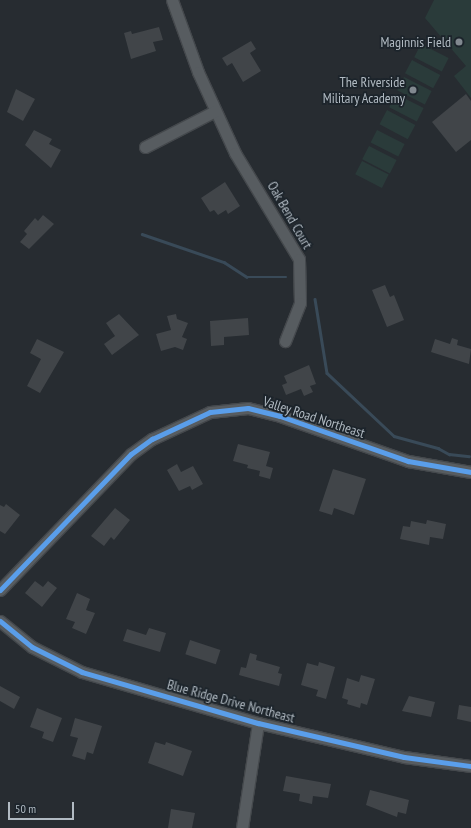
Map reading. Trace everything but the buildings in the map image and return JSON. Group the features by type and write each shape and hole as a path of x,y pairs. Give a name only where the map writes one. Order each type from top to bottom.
{"street":[{"name":"Oak Bend Court","path":"172,0 198,72 235,154 299,259 300,303 285,341"},
{"path":"145,146 215,111"},
{"name":"Valley Road Northeast","path":"0,590 131,454 152,439 210,412 228,408 261,411 408,462 471,472"},
{"name":"Blue Ridge Drive Northeast","path":"0,621 32,647 82,672 258,723 404,757 471,766"},
{"path":"242,828 258,723"}],"shaded area":[{"name":"Maginnis Field","path":"434,0 471,0 471,98 454,76 466,66 425,18"},
{"path":"421,44 449,58 442,71 414,57"},
{"path":"412,60 440,75 433,88 405,73"},
{"path":"404,77 432,91 425,104 397,90"},
{"path":"396,94 424,108 417,121 389,107"},
{"path":"387,110 415,125 408,139 379,124"},
{"path":"377,130 405,144 398,157 371,142"},
{"path":"369,146 397,160 390,173 362,159"},
{"path":"362,161 389,175 382,188 355,174"}],"waterway":[{"path":"142,234 224,262 247,277 286,277"},
{"path":"315,299 327,373 394,436 438,448 449,454 469,456"}],"cycle path":[{"path":"0,590 131,454 152,439 210,412 248,408 280,416 408,461 471,472"},
{"path":"0,621 32,647 82,672 258,723 404,757 471,766"}],"place":[{"name":"Maginnis Field","path":"459,42"},
{"name":"The Riverside Military Academy","path":"413,90"}]}
